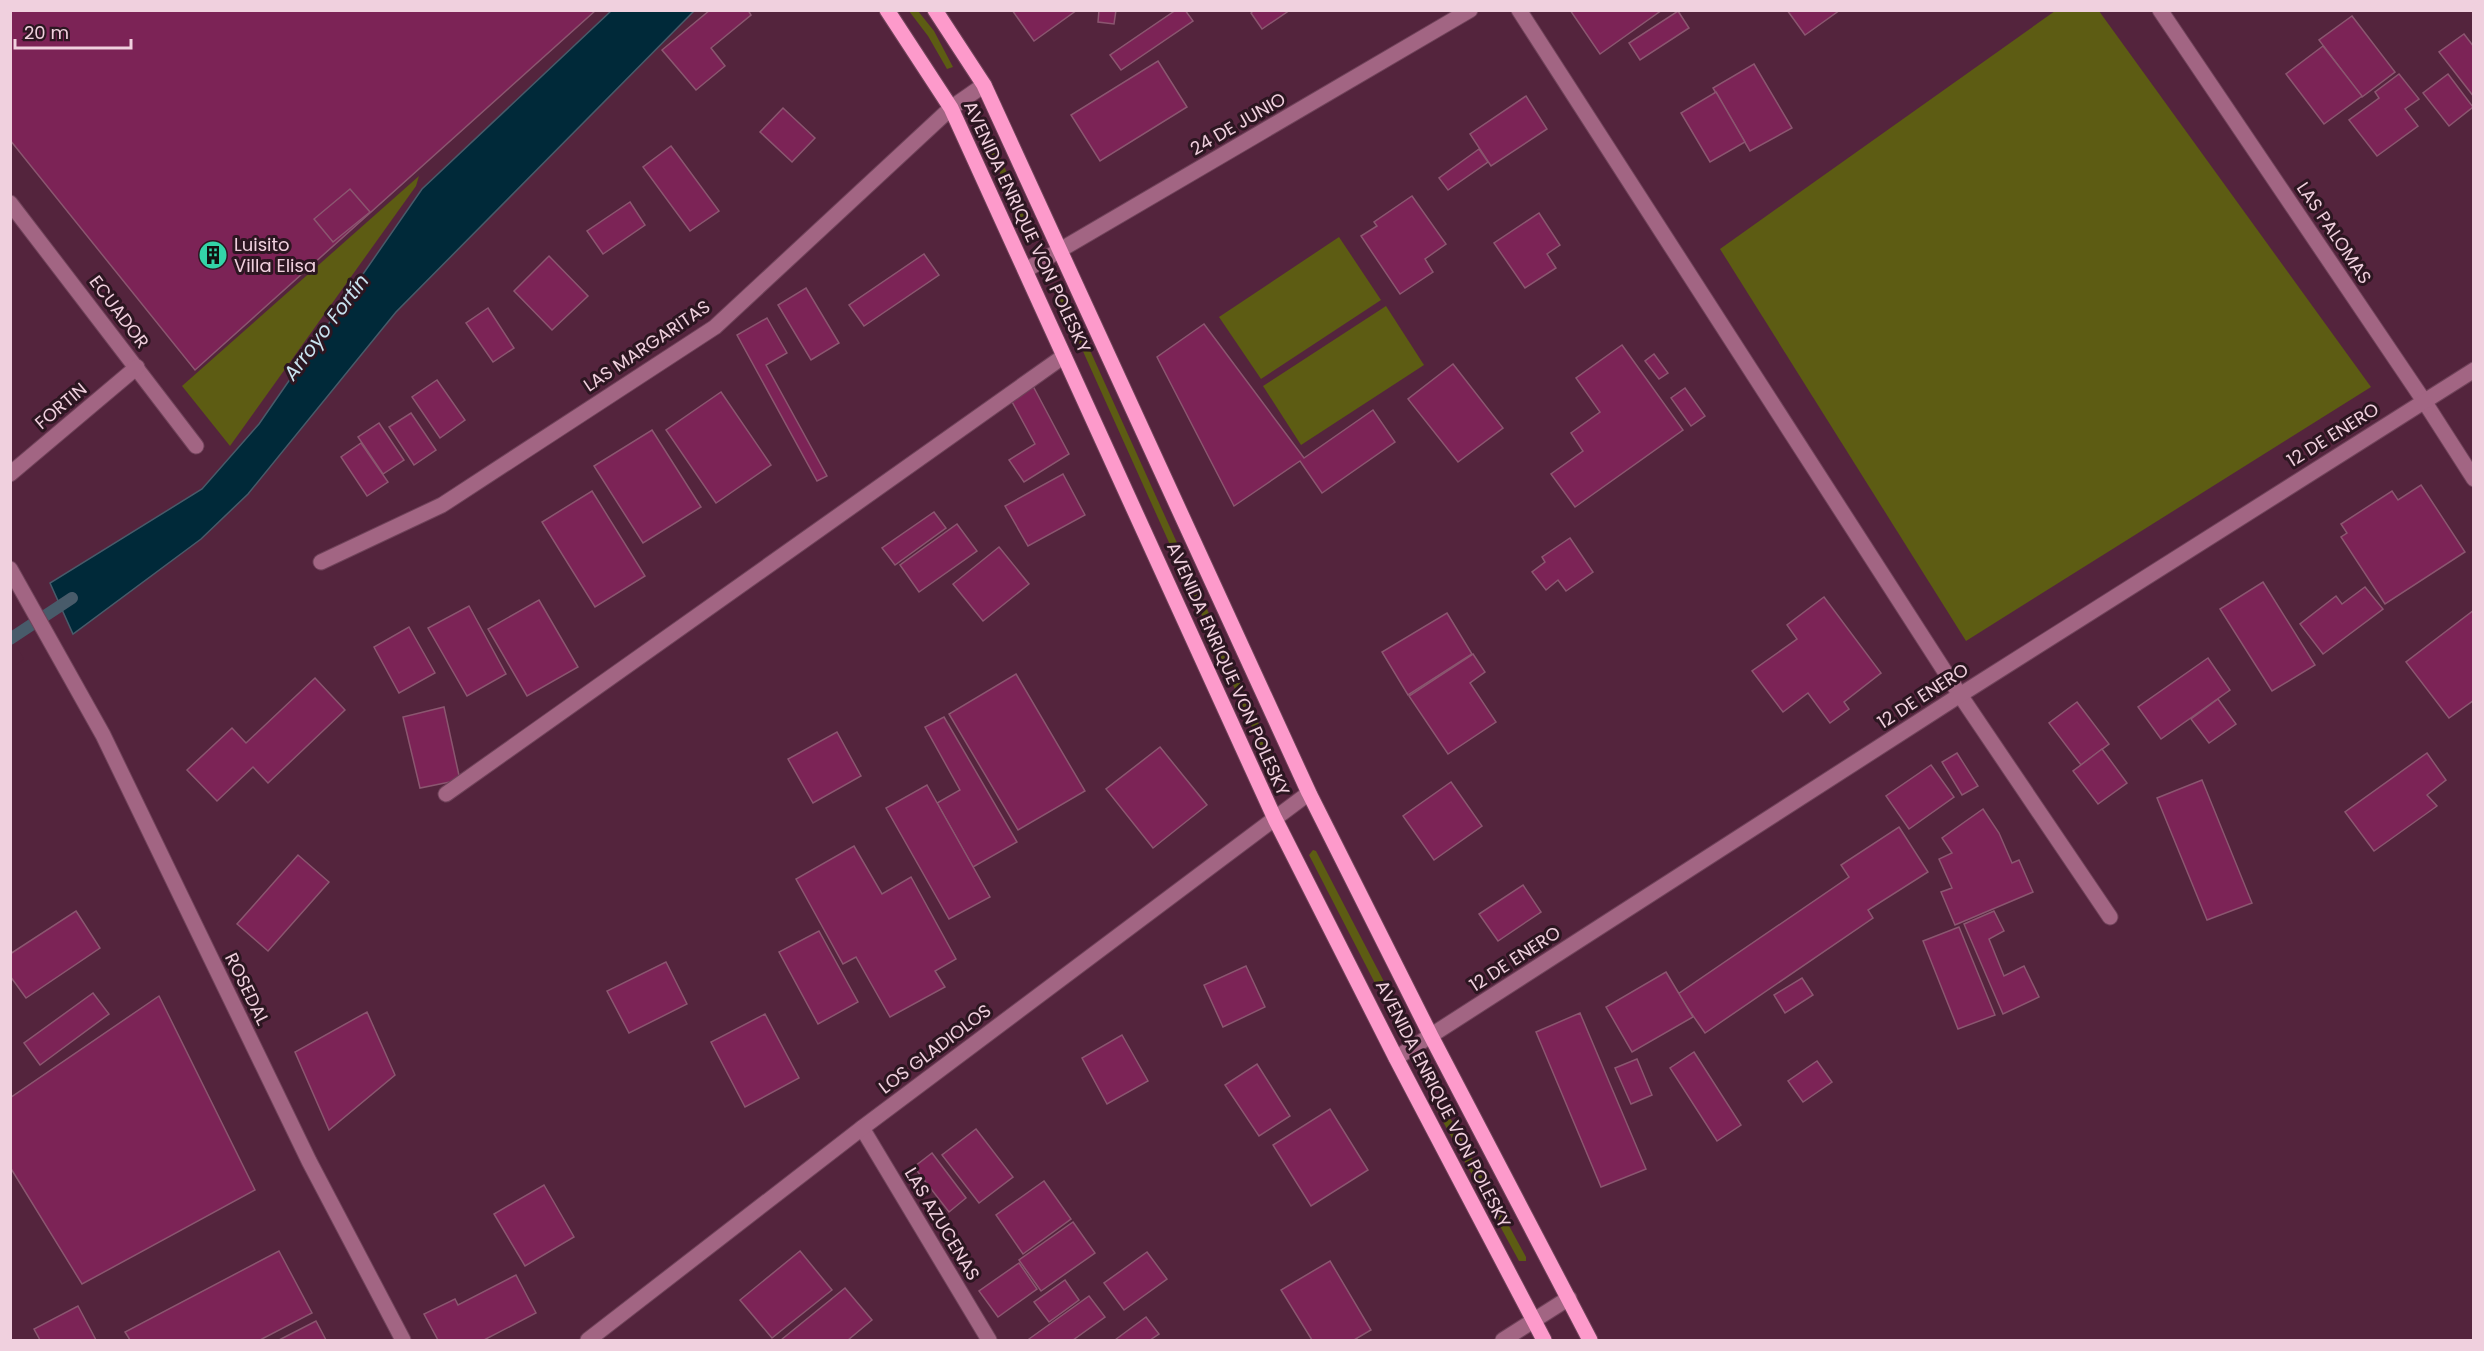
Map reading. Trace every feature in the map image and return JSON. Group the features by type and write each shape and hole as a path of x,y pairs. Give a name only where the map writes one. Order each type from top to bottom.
{"main road":[{"name":"AVENIDA ENRIQUE VON POLESKY","path":"886,10 951,108 1275,819 1396,1058 1544,1341"},
{"name":"AVENIDA ENRIQUE VON POLESKY","path":"935,10 984,85 1309,793 1431,1036 1590,1341"}],"street":[{"name":"24 DE JUNIO","path":"1026,270 1470,10"},
{"path":"1520,10 1960,695 2110,917"},
{"name":"LAS PALOMAS","path":"2160,10 2424,401 2474,479"},
{"name":"LAS MARGARITAS","path":"321,562 442,505 714,327 951,108 984,85"},
{"name":"ECUADOR","path":"10,202 196,446"},
{"path":"446,794 1064,356"},
{"name":"FORTIN","path":"10,474 137,367"},
{"name":"12 DE ENERO","path":"1396,1058 1960,695 2474,370"},
{"name":"ROSEDAL","path":"13,572 103,735 309,1161 403,1341"},
{"name":"LOS GLADIOLOS","path":"588,1341 862,1128 1309,793"},
{"name":"LAS AZUCENAS","path":"862,1128 989,1341"},
{"path":"1503,1341 1569,1298"}],"shaded area":[{"path":"909,11 918,11 934,31 953,67 947,69 928,36"},
{"path":"2055,11 2099,11 2371,387 1966,641 1720,249"},
{"path":"989,136 992,138 1027,219 1021,218 985,141"},
{"path":"419,176 416,186 230,446 182,386"},
{"path":"1339,237 1381,300 1261,379 1219,317"},
{"path":"1063,293 1277,767 1270,767 1059,298"},
{"path":"1386,306 1424,365 1301,445 1263,386"},
{"path":"1313,850 1316,851 1404,1020 1400,1025 1396,1024 1309,855"},
{"path":"1438,1102 1442,1103 1526,1257 1526,1261 1519,1261 1435,1107"}],"water":[{"path":"611,11 694,11 396,312 248,494 201,539 73,634 50,583 202,489 259,424 422,189"}],"pier":[{"path":"10,636 24,659 16,665 11,655"}],"building":[{"name":"Luisito Villa Elisa","path":"10,10 596,10 195,370 10,140"},
{"path":"710,10 748,10 751,15 711,48 725,66 696,90 662,50"},
{"path":"1012,10 1077,10 1034,41"},
{"path":"1099,10 1116,10 1114,24 1098,22"},
{"path":"1176,10 1185,10 1193,21 1121,70 1110,55"},
{"path":"1254,10 1290,10 1262,29 1251,13"},
{"path":"1570,10 1662,10 1600,54"},
{"path":"1787,10 1840,10 1805,35"},
{"path":"1678,11 1689,28 1640,60 1629,43"},
{"path":"2352,16 2395,72 2362,97 2319,40"},
{"path":"2464,34 2474,47 2474,97 2439,52"},
{"path":"2323,46 2362,96 2324,124 2286,74"},
{"path":"1158,61 1187,107 1100,161 1071,115"},
{"path":"1754,64 1792,128 1750,151 1713,88"},
{"path":"2399,74 2419,99 2405,109 2418,126 2377,156 2349,120 2379,98 2375,92"},
{"path":"2448,74 2473,107 2449,126 2423,93"},
{"path":"1716,92 1745,142 1710,162 1681,113"},
{"path":"1526,96 1547,129 1491,166 1470,134"},
{"path":"783,108 815,138 792,162 760,132"},
{"path":"671,146 719,211 690,231 643,167"},
{"path":"1479,149 1488,162 1448,190 1439,178"},
{"path":"350,189 370,212 333,242 314,219"},
{"path":"1412,196 1446,244 1425,259 1433,272 1400,294 1361,236 1377,226 1374,222"},
{"path":"630,202 645,225 603,254 587,231"},
{"path":"1539,213 1560,245 1547,254 1556,268 1525,288 1494,243"},
{"path":"924,254 939,275 864,326 849,305"},
{"path":"549,256 588,296 552,330 514,291"},
{"path":"806,288 839,343 811,360 778,305"},
{"path":"488,308 514,348 493,362 466,323"},
{"path":"767,318 787,353 766,365 827,476 817,481 737,335"},
{"path":"1204,324 1304,458 1373,410 1395,442 1322,493 1300,461 1234,506 1157,357"},
{"path":"1622,345 1683,430 1575,507 1551,474 1583,451 1571,433 1600,412 1576,378"},
{"path":"1654,354 1668,373 1659,379 1645,361"},
{"path":"1453,364 1503,428 1458,462 1408,399"},
{"path":"437,380 465,420 440,438 412,397"},
{"path":"1033,386 1069,454 1024,482 1009,460 1035,444 1010,398"},
{"path":"1685,388 1705,416 1691,426 1671,398"},
{"path":"721,392 771,465 716,503 666,430"},
{"path":"411,413 436,450 414,465 389,427"},
{"path":"379,423 404,460 383,474 358,437"},
{"path":"652,430 701,507 643,543 594,466"},
{"path":"361,443 388,482 367,496 341,457"},
{"path":"1063,474 1085,515 1028,546 1005,506"},
{"path":"2421,485 2465,552 2385,604 2341,537 2347,533 2341,524 2392,491 2398,500"},
{"path":"592,491 645,576 595,607 542,522"},
{"path":"934,512 946,528 895,565 882,548"},
{"path":"957,524 977,551 919,592 900,565"},
{"path":"1570,538 1593,572 1566,591 1558,580 1546,590 1532,572 1545,562 1542,557"},
{"path":"999,547 1029,584 983,621 953,584"},
{"path":"2263,582 2315,665 2272,691 2220,609"},
{"path":"2365,587 2383,609 2323,654 2300,624 2336,596 2342,604"},
{"path":"1824,597 1881,673 1844,702 1849,709 1830,723 1808,693 1783,712 1752,671 1797,639 1787,625"},
{"path":"539,600 578,667 527,696 488,629"},
{"path":"469,606 506,674 467,696 428,628"},
{"path":"2474,610 2474,700 2449,718 2406,662"},
{"path":"1447,613 1472,654 1408,695 1382,652"},
{"path":"409,627 435,673 399,693 374,647"},
{"path":"1473,654 1485,672 1470,683 1496,722 1448,754 1409,696"},
{"path":"2208,658 2230,690 2161,739 2138,707"},
{"path":"1016,674 1085,791 1018,830 949,714"},
{"path":"315,678 345,710 268,783 253,767 217,801 187,770 232,728 246,743"},
{"path":"2218,699 2236,724 2209,743 2191,719"},
{"path":"2077,702 2109,744 2081,765 2049,723"},
{"path":"444,707 460,780 420,788 403,717"},
{"path":"944,717 1017,842 973,867 937,803 960,790 925,727"},
{"path":"837,732 861,776 813,803 788,759"},
{"path":"1160,747 1207,805 1153,848 1106,789"},
{"path":"2102,749 2127,783 2098,804 2073,771"},
{"path":"1957,753 1978,786 1962,795 1942,762"},
{"path":"2427,753 2446,780 2427,795 2437,806 2374,851 2345,812"},
{"path":"1931,765 1954,797 1909,829 1886,796"},
{"path":"2202,780 2252,903 2207,920 2157,798"},
{"path":"1451,782 1482,826 1434,860 1403,816"},
{"path":"927,785 990,897 949,919 886,808"},
{"path":"1983,809 1999,833 2012,863 2019,860 2033,892 1955,925 1941,892 1952,888 1939,859 1952,853 1942,838"},
{"path":"1899,827 1928,872 1868,910 1873,918 1705,1033 1678,994 1849,877 1841,865"},
{"path":"854,846 882,894 911,877 956,959 935,971 945,987 890,1017 856,957 843,964 796,879"},
{"path":"298,855 329,882 268,951 237,924"},
{"path":"1523,885 1541,912 1498,941 1479,914"},
{"path":"76,911 100,948 26,998 10,976 10,954"},
{"path":"1994,911 2004,931 1989,939 2004,976 2024,966 2039,997 2003,1014 1964,924"},
{"path":"1959,927 1995,1015 1958,1029 1923,941"},
{"path":"819,931 858,1002 818,1024 779,952"},
{"path":"666,962 687,1004 629,1033 607,991"},
{"path":"1246,966 1265,1007 1223,1027 1204,985"},
{"path":"1666,972 1693,1017 1632,1052 1606,1007"},
{"path":"1802,978 1813,995 1785,1013 1774,995"},
{"path":"93,993 109,1014 40,1065 24,1043"},
{"path":"159,996 255,1190 82,1284 10,1167 10,1098"},
{"path":"367,1012 395,1075 329,1130 295,1052"},
{"path":"1580,1013 1646,1169 1601,1187 1536,1032"},
{"path":"765,1014 799,1078 745,1107 711,1042"},
{"path":"1122,1035 1148,1081 1107,1104 1082,1058"},
{"path":"1694,1052 1741,1125 1717,1141 1670,1068"},
{"path":"1637,1059 1652,1095 1631,1104 1615,1068"},
{"path":"1817,1061 1832,1082 1803,1102 1788,1081"},
{"path":"1257,1064 1290,1116 1259,1136 1225,1085"},
{"path":"1330,1109 1368,1170 1311,1206 1273,1145"},
{"path":"976,1129 1013,1177 979,1203 942,1155"},
{"path":"932,1153 966,1198 949,1212 914,1167"},
{"path":"1044,1181 1071,1219 1023,1254 996,1215"},
{"path":"544,1185 574,1237 525,1266 494,1214"},
{"path":"1073,1222 1095,1253 1041,1291 1019,1260"},
{"path":"279,1251 312,1313 260,1340 130,1340 125,1332"},
{"path":"800,1251 832,1290 772,1338 740,1300"},
{"path":"1147,1252 1167,1279 1124,1310 1104,1283"},
{"path":"1330,1261 1371,1330 1354,1340 1312,1340 1281,1290"},
{"path":"1019,1263 1037,1289 998,1317 979,1291"},
{"path":"516,1275 536,1313 484,1340 438,1340 424,1314 455,1299 458,1305"},
{"path":"1065,1280 1079,1300 1049,1322 1034,1302"},
{"path":"845,1288 872,1320 848,1340 781,1340"},
{"path":"1089,1296 1105,1317 1073,1340 1029,1339"},
{"path":"78,1306 96,1340 40,1340 34,1329"},
{"path":"1146,1317 1159,1334 1150,1340 1115,1340"},
{"path":"316,1321 326,1340 279,1340"}],"waterway":[{"name":"Arroyo Fortín","path":"10,639 72,598"}],"place":[{"name":"Luisito Villa Elisa","path":"213,255"}]}
